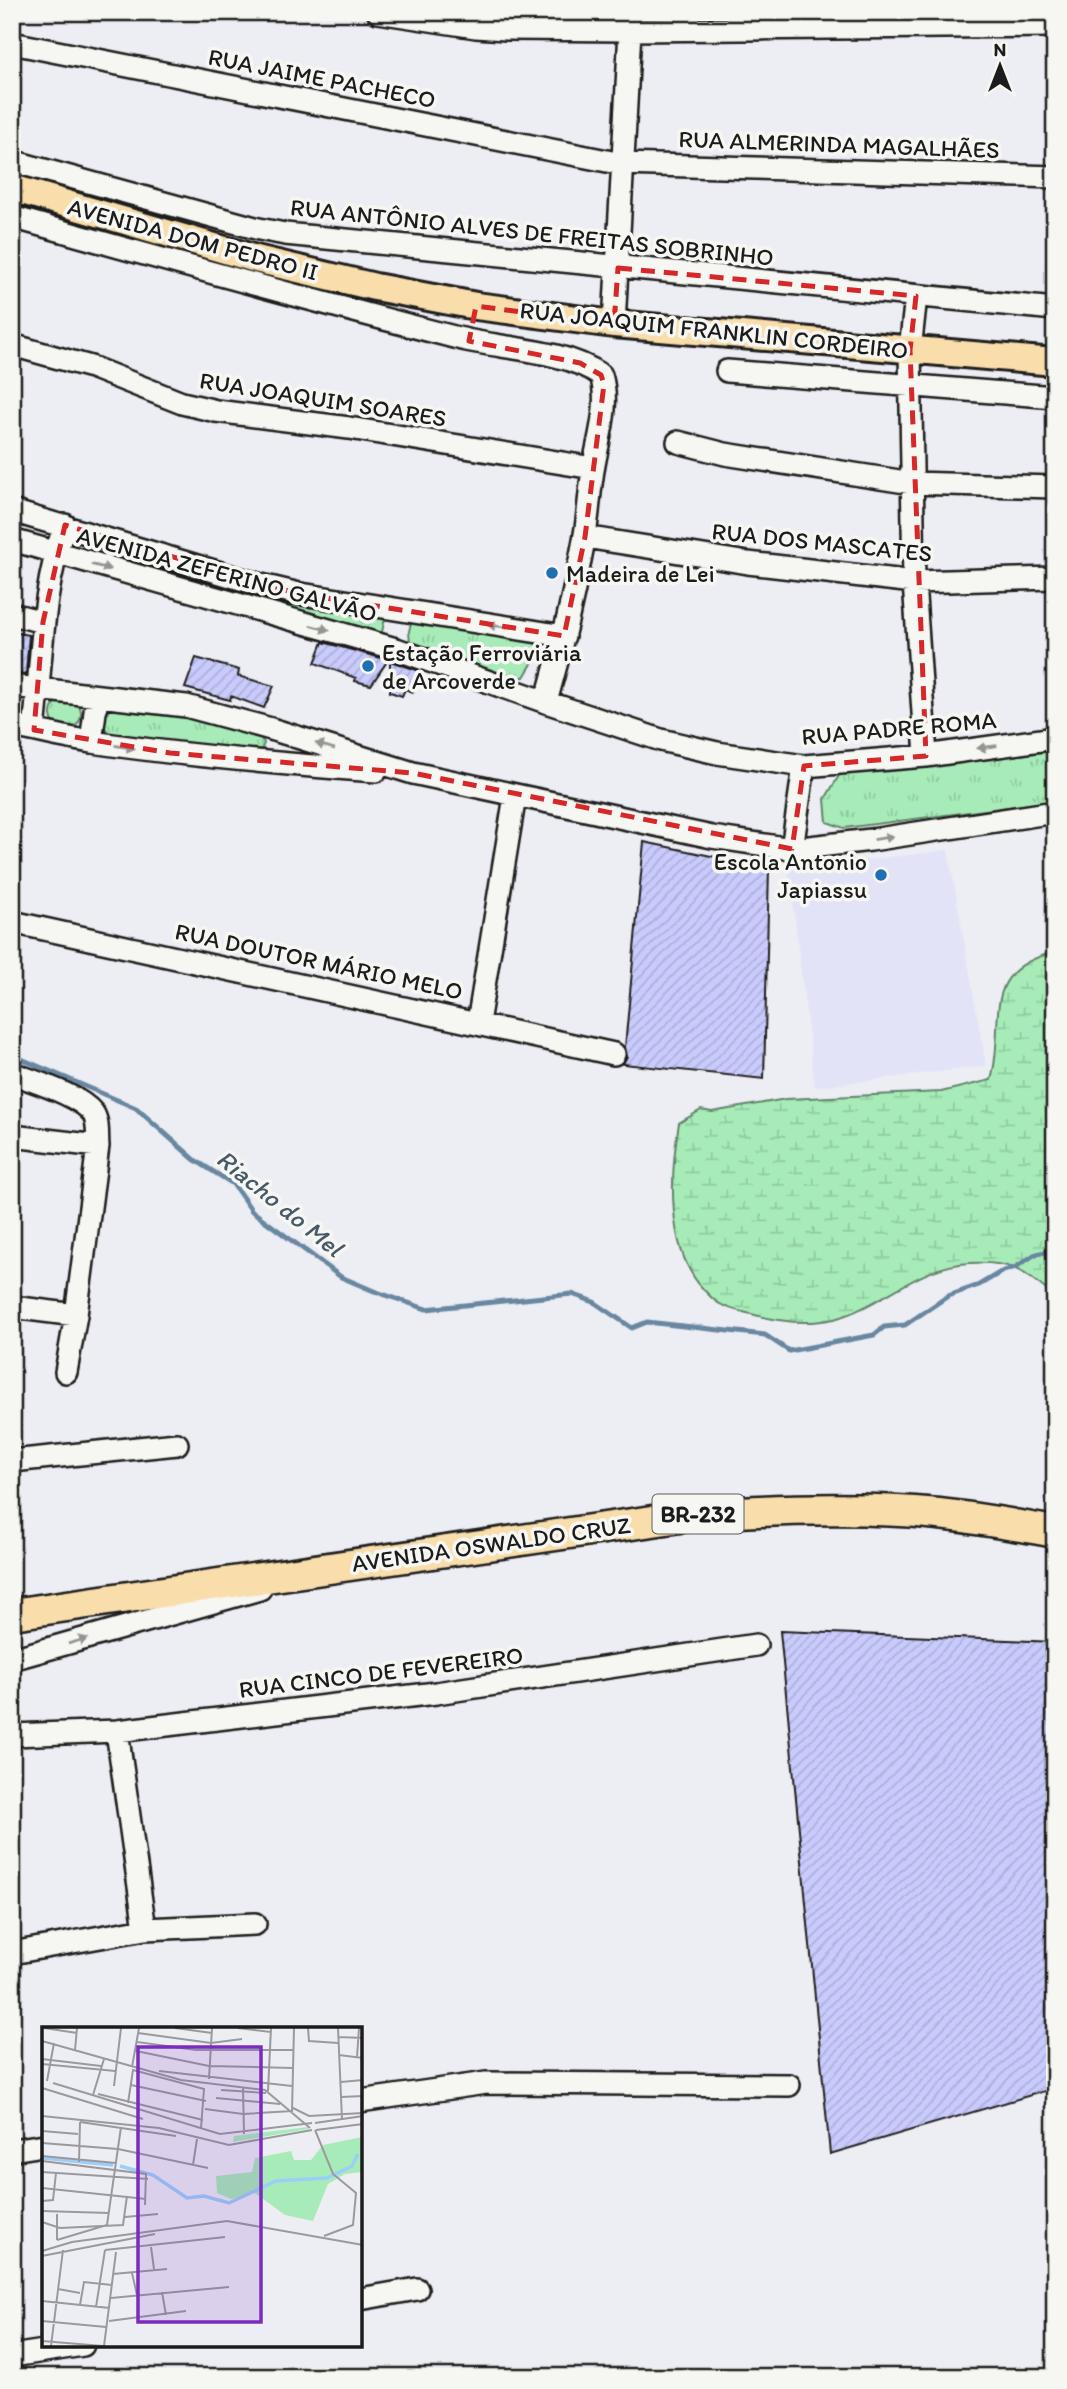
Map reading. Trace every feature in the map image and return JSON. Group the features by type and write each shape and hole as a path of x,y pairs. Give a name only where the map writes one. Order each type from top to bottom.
{"highway":[{"name":"AVENIDA OSWALDO CRUZ","path":"12,1614 694,1515 776,1509 858,1510 939,1514 1055,1532"}],"main road":[{"name":"AVENIDA DOM PEDRO II","path":"12,188 256,259 375,287"},
{"name":"RUA JOAQUIM FRANKLIN CORDEIRO","path":"375,287 476,306 614,324 1055,362"}],"street":[{"path":"378,12 476,27 630,21 1055,26"},
{"path":"614,324 630,21"},
{"name":"RUA JAIME PACHECO","path":"12,43 622,164"},
{"name":"RUA ANTÔNIO ALVES DE FREITAS SOBRINHO","path":"12,161 272,232 1055,309"},
{"name":"RUA ALMERINDA MAGALHÃES","path":"622,164 1055,177"},
{"path":"12,217 273,291 469,341 580,363 601,375 604,384 604,409 593,468 585,537 564,636 546,702"},
{"path":"916,296 910,350 914,582 926,756"},
{"path":"469,341 476,306"},
{"name":"RUA JOAQUIM SOARES","path":"12,345 91,368 182,403 216,411 349,428 593,468"},
{"path":"727,371 1055,397"},
{"path":"678,442 725,454 912,483 1055,486"},
{"name":"AVENIDA ZEFERINO GALVÃO","path":"12,511 295,593 564,636"},
{"path":"34,730 43,622 55,554 65,525"},
{"name":"RUA DOS MASCATES","path":"585,537 748,562 914,582 1055,578"},
{"name":"AVENIDA ZEFERINO GALVÃO","path":"12,540 396,649 546,702"},
{"path":"396,649 404,611"},
{"path":"12,614 43,622"},
{"path":"12,686 186,706 414,773 712,837 792,849 1055,812"},
{"path":"91,742 97,697"},
{"name":"RUA PADRE ROMA","path":"546,702 661,740 717,753 804,766 926,756 1055,738"},
{"path":"12,726 91,742 263,763 414,773"},
{"path":"263,763 276,748 271,729"},
{"path":"792,849 804,766"},
{"path":"478,1023 515,796"},
{"name":"RUA DOUTOR MÁRIO MELO","path":"12,922 614,1054"},
{"path":"12,1073 75,1099 94,1114 97,1123 98,1146 66,1371"},
{"path":"12,1136 98,1146"},
{"path":"12,1307 76,1315"},
{"path":"12,1461 177,1444"},
{"path":"12,1659 343,1566"},
{"name":"RUA CINCO DE FEVEREIRO","path":"12,1735 117,1731 436,1693 755,1645"},
{"path":"117,1731 145,1929"},
{"path":"12,1953 145,1929 255,1924"},
{"path":"362,2101 486,2084 789,2085"},
{"path":"12,2150 42,2145"},
{"path":"362,2300 417,2289"},
{"path":"12,2356 70,2347"}],"highlighted area":[{"path":"618,268 916,296 910,350 926,756 804,766 792,849 413,773 170,753 34,730 43,622 65,525 295,593 564,636 585,537 604,384 601,375 580,363 469,341 476,306 614,324"}],"shaded area":[{"path":"948,850 986,1066 815,1087 789,870"}],"green space":[{"path":"189,572 386,613 381,637 186,577"},
{"path":"420,620 528,638 539,646 524,677 510,677 410,644 411,623"},
{"path":"66,699 77,703 81,714 77,725 66,729 55,725 51,714 55,703"},
{"path":"111,708 179,712 257,732 264,743 260,754 113,738 105,728 104,716"},
{"path":"1055,751 1055,801 844,828 827,822 825,799 840,774"},
{"path":"1055,952 1055,1297 1017,1270 985,1263 951,1265 917,1278 852,1313 814,1322 784,1321 728,1308 704,1290 683,1254 677,1233 673,1188 679,1123 701,1110 712,1112 786,1099 941,1092 991,1080 999,1002 1004,986 1014,972 1030,961"}],"building":[{"path":"12,632 29,635 26,674 12,673"},
{"path":"323,642 388,660 371,685 355,681 356,678 315,663"},
{"path":"196,658 239,670 238,676 274,686 264,708 231,696 230,700 185,688"},
{"path":"390,661 420,671 413,692 405,689 402,696 390,692"},
{"path":"644,842 769,868 764,1079 623,1064 627,1056 625,1047"},
{"path":"780,1631 1055,1642 1055,2088 830,2154"}],"waterway":[{"name":"Riacho do Mel","path":"12,1055 136,1108 195,1160 233,1184 252,1211 341,1277 426,1309 572,1294 594,1302 632,1328 647,1322 765,1335 789,1351 874,1335 884,1327 905,1325 948,1296 979,1285 1034,1255 1055,1249"}],"place":[{"name":"Madeira de Lei","path":"552,573"},
{"name":"Estação Ferroviária de Arcoverde","path":"368,666"},
{"name":"Escola Antonio Japiassu","path":"881,875"}]}
